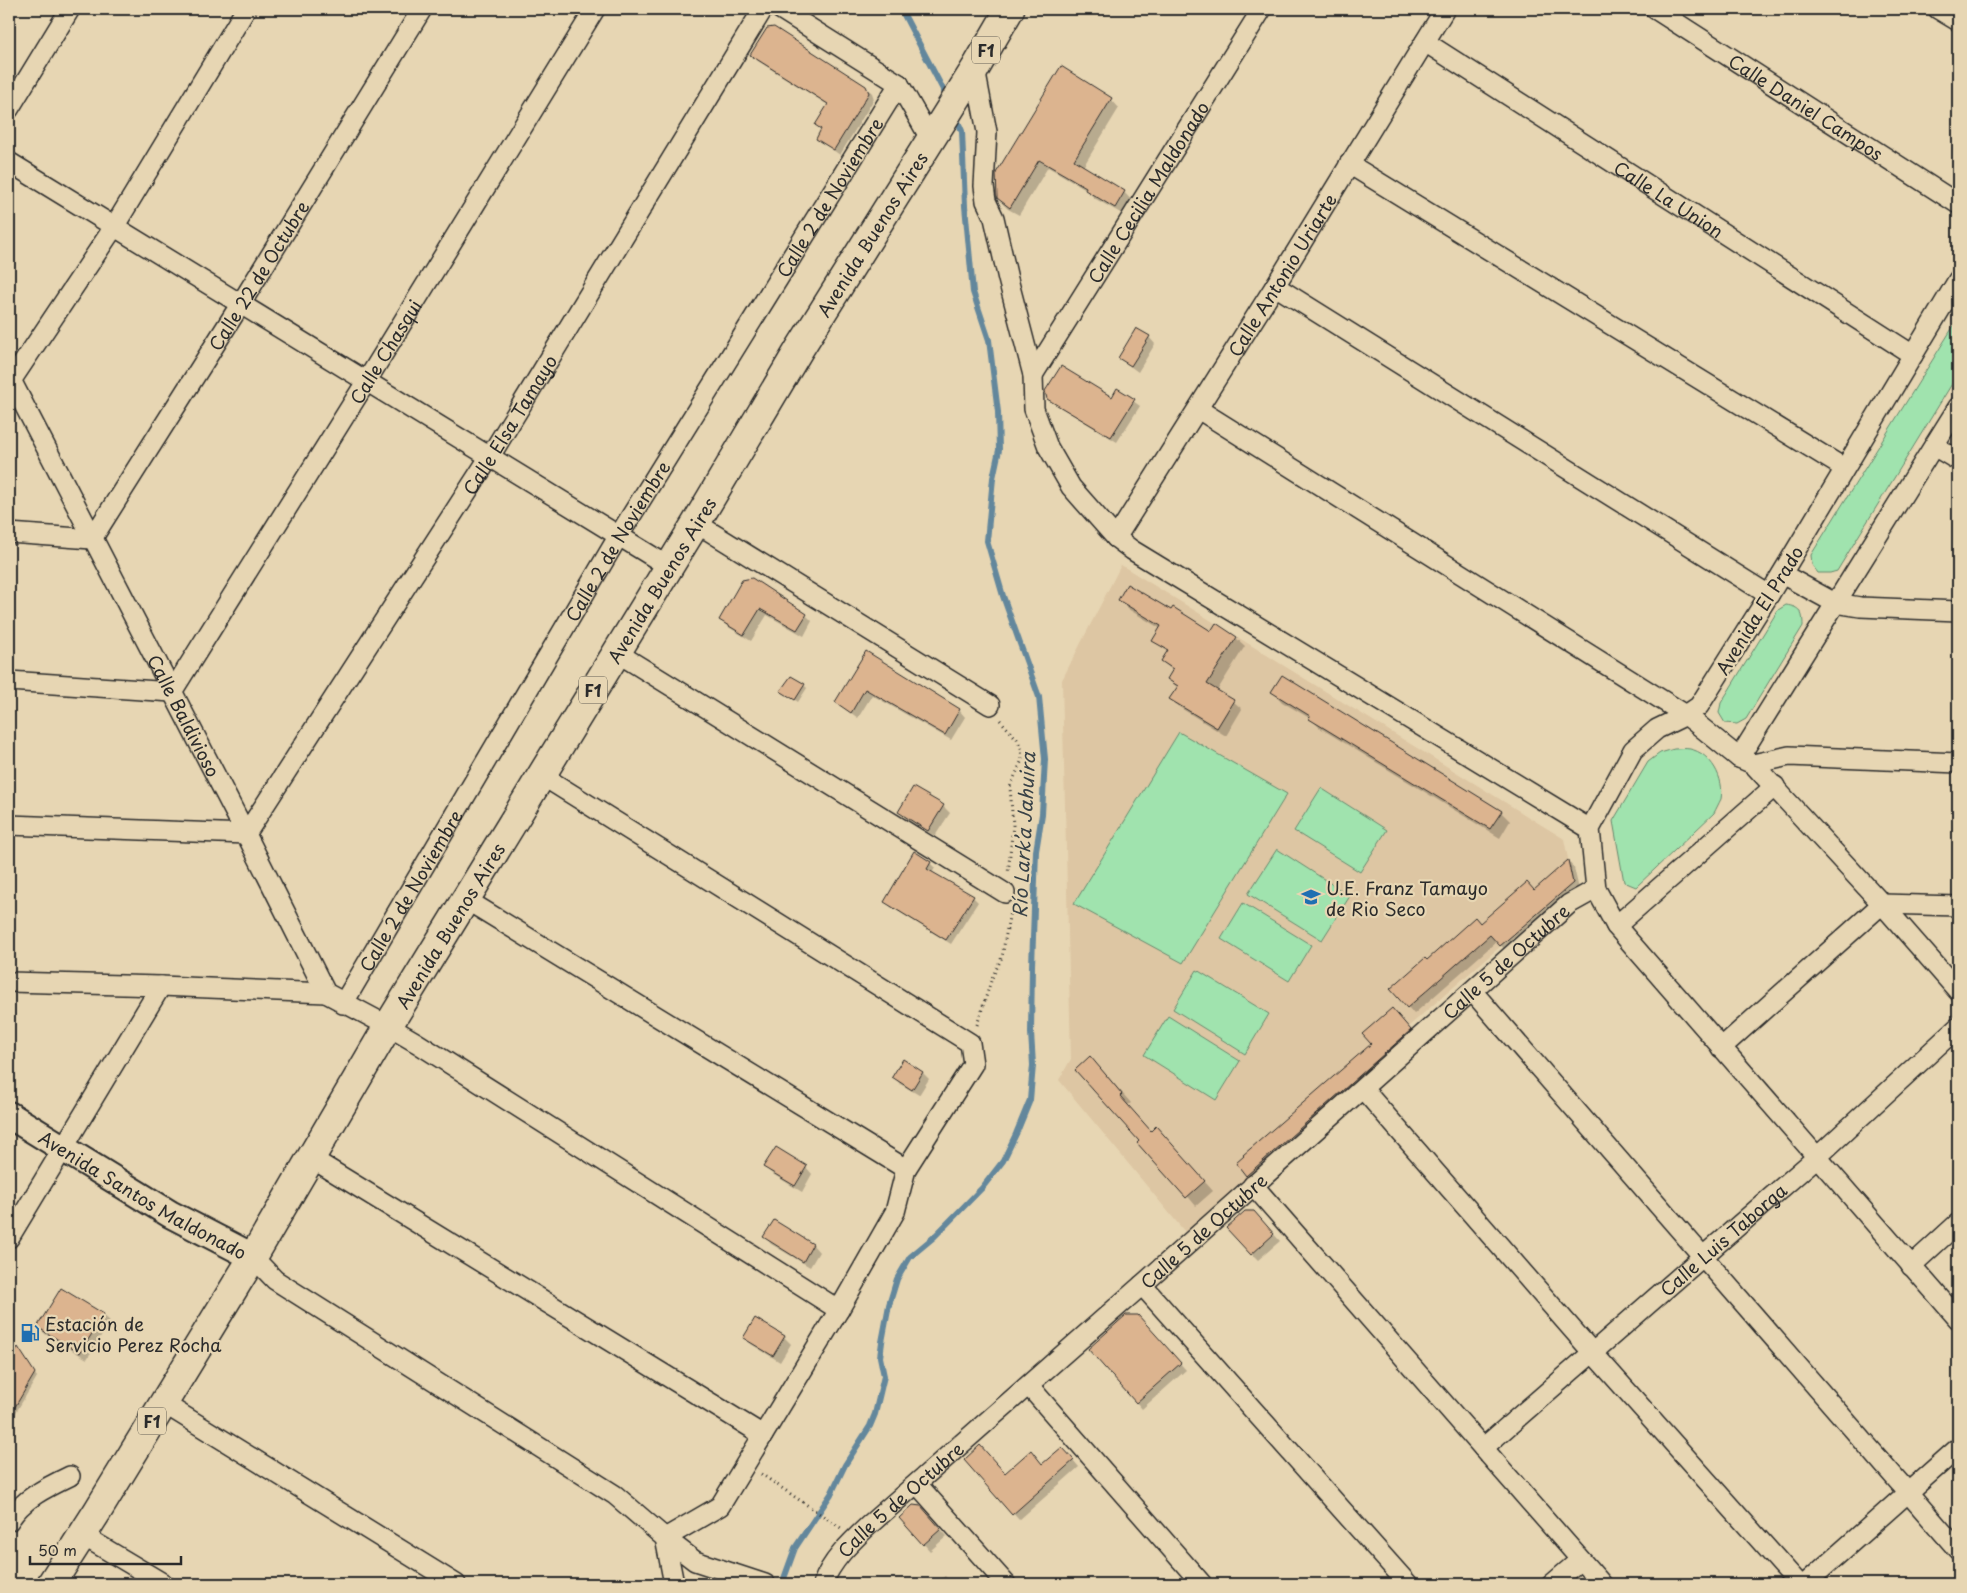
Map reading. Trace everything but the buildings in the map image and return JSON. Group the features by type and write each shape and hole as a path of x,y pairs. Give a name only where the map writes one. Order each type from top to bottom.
{"highway":[{"name":"Avenida Buenos Aires","path":"253,1257 388,1026 696,523 800,348 968,80 1010,9"},
{"name":"F1","path":"51,1584 253,1257"}],"street":[{"path":"9,109 70,9"},
{"path":"10,379 114,227 246,9"},
{"name":"Calle 22 de Octubre","path":"92,538 240,305 422,9"},
{"name":"Calle Chasqui","path":"172,692 366,382 595,9"},
{"name":"Calle Elsa Tamayo","path":"246,834 489,458 762,9"},
{"path":"780,9 899,84 935,133"},
{"name":"Calle Cecilia Maldonado","path":"1033,375 1262,9"},
{"name":"Calle Antonio Uriarte","path":"1116,538 1275,286 1445,9"},
{"name":"Calle Daniel Campos","path":"1656,9 1958,204"},
{"path":"1938,9 1958,21"},
{"name":"Calle La Union","path":"1425,42 1912,355"},
{"path":"968,80 987,132 984,186 986,201 994,218 1033,375 1034,409 1048,447 1070,487 1116,538 1132,550 1590,829 1596,889 1616,926 1958,1319"},
{"name":"Calle 2 de Noviembre","path":"343,1004 618,536 899,84"},
{"path":"9,162 668,566"},
{"path":"1349,164 1844,468"},
{"name":"Avenida El Prado","path":"1590,829 1633,750 1657,729 1686,715 1699,706 1782,574 1958,280"},
{"path":"1275,286 1769,595"},
{"name":"Calle Baldivioso","path":"10,379 246,834 326,993"},
{"path":"1746,761 1835,603 1958,407"},
{"path":"1198,409 1686,715 1746,761 1774,786 1882,904 1958,991"},
{"path":"1934,446 1954,458 1958,458"},
{"path":"696,523 990,705"},
{"path":"9,533 92,538"},
{"path":"1782,574 1835,603 1860,607 1958,611"},
{"path":"616,652 1005,893"},
{"path":"9,681 172,692"},
{"path":"1746,761 1789,756 1958,763"},
{"path":"541,775 970,1043 973,1064 906,1168 896,1212 720,1506 665,1538"},
{"path":"1616,926 1774,786"},
{"path":"9,825 246,834"},
{"name":"Calle 5 de Octubre","path":"823,1584 825,1576 851,1543 1473,992 1569,904 1596,889"},
{"path":"466,899 906,1168"},
{"path":"1721,1048 1882,904 1958,906"},
{"path":"9,982 326,993 343,1004 388,1026 839,1310"},
{"path":"9,1238 160,986"},
{"path":"1473,992 1958,1550"},
{"name":"Calle Luis Taborga","path":"1483,1448 1816,1158 1958,1027"},
{"path":"1363,1089 1592,1353 1799,1584"},
{"name":"Avenida Santos Maldonado","path":"9,1115 170,1214 253,1257"},
{"path":"311,1158 763,1435"},
{"path":"1253,1185 1602,1584"},
{"path":"1911,1266 1958,1223"},
{"path":"253,1257 275,1280 615,1496 695,1561 765,1584"},
{"path":"1142,1285 1408,1584"},
{"path":"1029,1386 1202,1584"},
{"path":"163,1402 456,1584"},
{"path":"1805,1584 1906,1492 1958,1448"},
{"path":"9,1521 13,1514 41,1489 70,1476"},
{"path":"917,1484 1006,1584"},
{"path":"82,1535 164,1584"},
{"path":"665,1538 674,1584"},
{"path":"1552,1584 1580,1560"}],"path":[{"path":"970,1043 992,978 1002,957 1010,909 1005,893 1013,825 1010,787 1022,760 1017,739 990,705"},
{"path":"746,1463 837,1525"}],"shaded area":[{"name":"U.E. Franz Tamayo de Rio Seco","path":"1121,565 1564,839 1573,883 1409,1026 1412,1031 1185,1232 1059,1080 1071,1059 1062,680"}],"green space":[{"path":"1958,319 1958,374 1837,571 1818,573 1812,565 1811,555"},
{"path":"1786,605 1795,607 1800,611 1803,626 1746,719 1737,724 1725,723 1719,713 1721,703 1778,610"},
{"path":"1179,732 1287,794 1183,963 1074,904"},
{"path":"1674,749 1698,751 1710,761 1721,783 1721,799 1714,813 1636,887 1624,882 1613,821 1648,762 1660,753"},
{"path":"1321,788 1387,830 1360,872 1294,831"},
{"path":"1277,849 1350,896 1322,940 1248,894"},
{"path":"1243,903 1311,945 1289,981 1221,939"},
{"path":"1197,970 1269,1014 1245,1054 1173,1009"},
{"path":"1168,1016 1240,1061 1216,1100 1144,1055"}],"waterway":[{"name":"Río Lark’a Jahuira","path":"901,9 948,99"},
{"name":"Río Lark’a Jahuira","path":"782,1584 795,1548 831,1494 845,1465 870,1426 875,1414 884,1376 880,1357 882,1342 889,1305 897,1279 910,1257 934,1237 982,1188 1003,1161 1030,1100 1033,1065 1031,1033 1036,851 1042,814 1045,759 1039,697 1003,596 987,541 993,478 999,450 998,412 989,340 973,292 965,206 962,131 955,115"}],"place":[{"name":"U.E. Franz Tamayo de Rio Seco","path":"1311,897"},
{"name":"Estación de Servicio Perez Rocha","path":"30,1333"}]}
